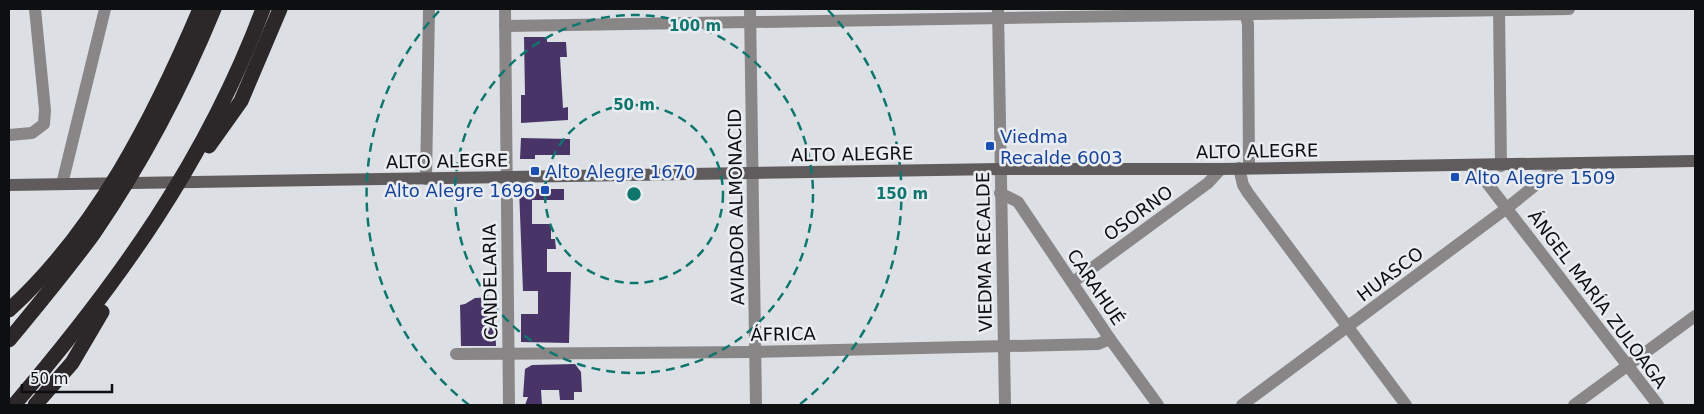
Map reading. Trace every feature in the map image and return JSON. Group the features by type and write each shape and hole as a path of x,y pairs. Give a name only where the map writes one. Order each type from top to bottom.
{"highway":[{"path":"9,310 42,279 81,229 107,189 152,113 200,9"},
{"path":"9,340 70,263 116,199 164,117 214,9"},
{"path":"35,405 72,363 165,208 204,139 263,9"},
{"path":"165,208 242,101 280,9"},
{"path":"14,405 102,298 142,244"}],"main road":[{"name":"ALTO ALEGRE","path":"9,185 1000,169 1501,166 1695,161"}],"street":[{"path":"9,136 32,133 44,124 45,110 35,9"},
{"path":"62,184 105,9"},
{"path":"426,179 429,9"},
{"name":"CANDELARIA","path":"505,9 509,405"},
{"name":"AVIADOR ALMONACID","path":"750,9 756,405"},
{"path":"1499,9 1501,166"},
{"path":"505,26 750,22 998,13 1569,9"},
{"path":"1245,11 1248,24 1243,185 1406,405"},
{"name":"VIEDMA RECALDE","path":"998,13 1005,405"},
{"name":"HUASCO","path":"1242,405 1507,208 1543,179 1554,165"},
{"name":"ÁNGEL MARÍA ZULOAGA","path":"1474,166 1658,405"},
{"name":"OSORNO","path":"1073,282 1208,183 1221,169"},
{"name":"CARAHUÉ","path":"1000,193 1018,202 1110,339 1158,405"},
{"path":"1574,405 1695,316"},
{"name":"ÁFRICA","path":"456,354 755,352 1003,347 1098,344 1110,339"}],"building":[{"path":"524,37 547,37 547,42 566,42 567,57 560,57 563,108 568,107 568,120 521,123 521,95 525,95"},
{"path":"521,138 570,139 570,155 535,155 535,159 520,159"},
{"path":"519,189 564,189 564,200 532,200 532,224 551,224 551,239 555,239 556,249 547,249 547,272 571,272 569,343 521,342 521,314 538,314 538,291 523,291"},
{"path":"494,297 496,346 461,346 460,305 475,298"},
{"path":"575,364 581,372 582,392 574,392 574,400 560,400 559,390 541,390 542,405 525,405 528,397 523,397 525,369 532,365"}],"place":[{"name":"Viedma Recalde 6003","path":"990,146"},
{"name":"Alto Alegre 1670","path":"535,171"},
{"name":"Alto Alegre 1509","path":"1455,177"},
{"name":"Alto Alegre 1696","path":"545,190"}]}
